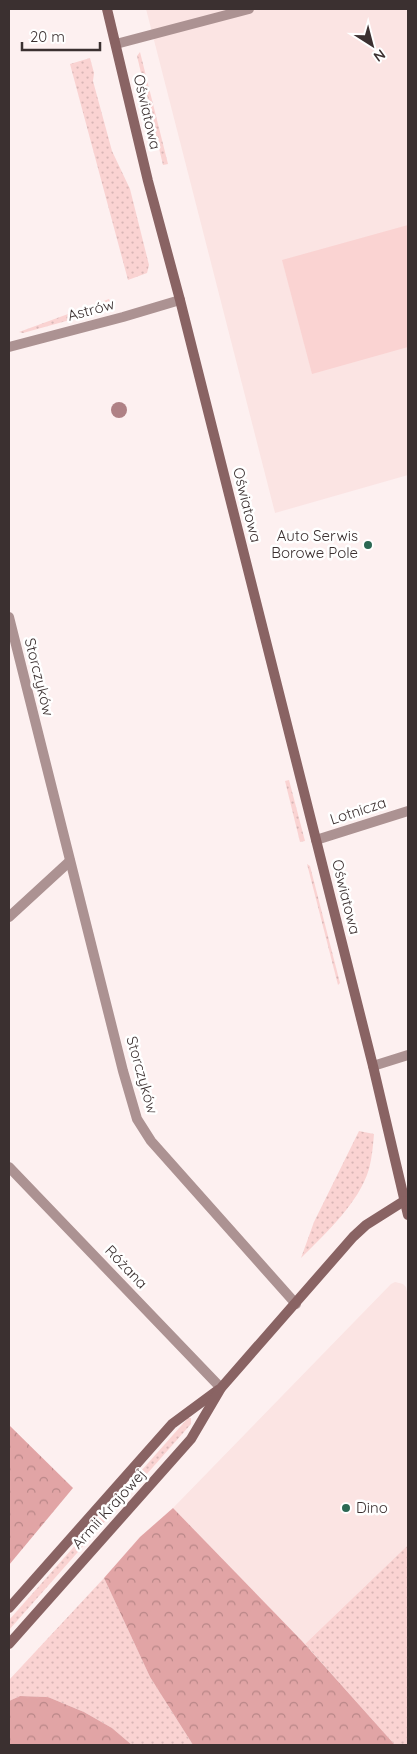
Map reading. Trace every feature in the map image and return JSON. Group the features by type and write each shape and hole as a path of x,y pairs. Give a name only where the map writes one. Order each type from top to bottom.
{"street":[{"name":"Oświatowa","path":"107,9 148,181 180,300 373,1066 408,1215"},
{"path":"116,44 249,9"},
{"name":"Astrów","path":"9,347 180,300"},
{"name":"Storczyków","path":"9,617 137,1119 167,1160 296,1304"},
{"name":"Lotnicza","path":"316,840 408,811"},
{"path":"9,917 70,861"},
{"path":"373,1066 408,1055"},
{"name":"Różana","path":"9,1167 221,1388"},
{"name":"Armii Krajowej","path":"9,1644 191,1439 221,1388 353,1237 366,1225 404,1201"},
{"name":"Armii Krajowej","path":"9,1608 172,1424 221,1388"}],"shaded area":[{"path":"146,9 408,9 408,475 275,513"},
{"path":"140,52 168,164 163,165 137,56"},
{"path":"90,58 94,73 93,81 112,151 130,189 149,265 147,273 128,280 70,64"},
{"path":"408,225 408,347 312,374 282,260"},
{"path":"109,299 113,308 23,333 19,332"},
{"path":"289,780 305,841 300,842 285,781"},
{"path":"307,864 310,866 340,983 338,985"},
{"path":"359,1131 374,1134 370,1165 364,1182 358,1194 340,1217 301,1258 314,1222"},
{"path":"395,1282 406,1287 408,1296 408,1545 305,1644 173,1508"},
{"path":"188,1418 191,1418 191,1424 9,1630 9,1620"},
{"path":"408,1545 408,1745 395,1745 305,1644"},
{"path":"104,1578 150,1677 193,1745 132,1745 112,1728 84,1712 48,1697 20,1696 9,1701 9,1680"}],"green space":[{"path":"9,1425 73,1488 9,1565"},
{"path":"173,1508 302,1641 395,1745 193,1745 150,1677 104,1578 140,1537"},
{"path":"20,1696 48,1697 84,1712 112,1728 132,1745 9,1745 9,1701"}],"place":[{"name":"Auto Serwis Borowe Pole","path":"368,545"},
{"name":"Dino","path":"346,1508"}]}
